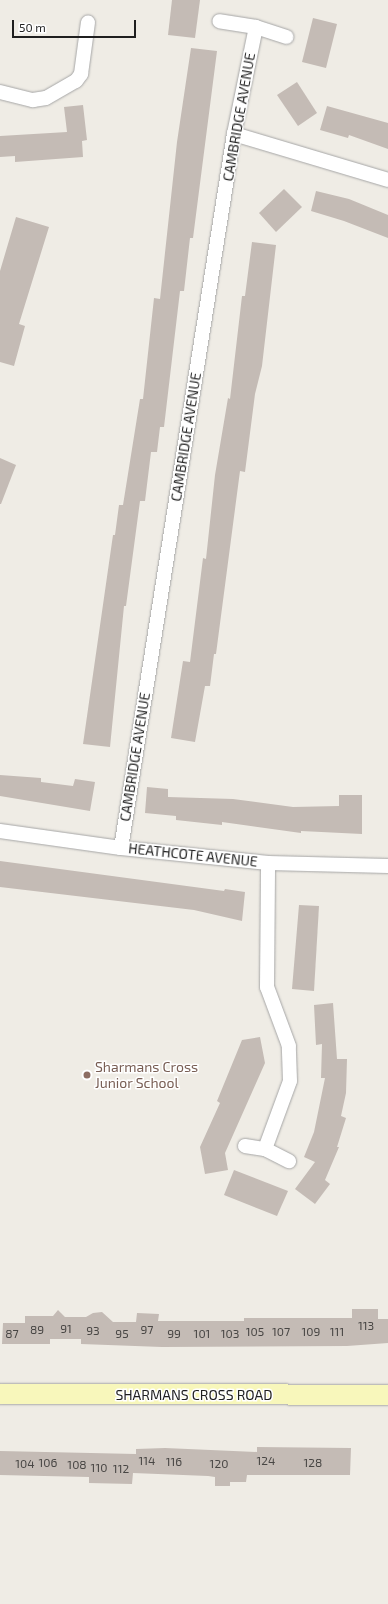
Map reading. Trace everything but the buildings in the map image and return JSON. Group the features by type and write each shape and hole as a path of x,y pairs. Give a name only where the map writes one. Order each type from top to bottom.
{"street":[{"path":"219,21 256,26 286,37"},
{"path":"0,92 33,100 46,98 76,81 81,74 88,22"},
{"name":"CAMBRIDGE AVENUE","path":"121,848 234,134 256,26"},
{"path":"234,134 388,180"},
{"name":"HEATHCOTE AVENUE","path":"0,831 121,848 268,863 388,866"},
{"path":"265,1149 290,1081 289,1046 267,987 268,863"},
{"path":"245,1146 265,1149 289,1161"},
{"name":"SHARMANS CROSS ROAD","path":"0,1394 388,1395"}],"place":[{"name":"Sharmans Cross Junior School","path":"87,1075"}]}
